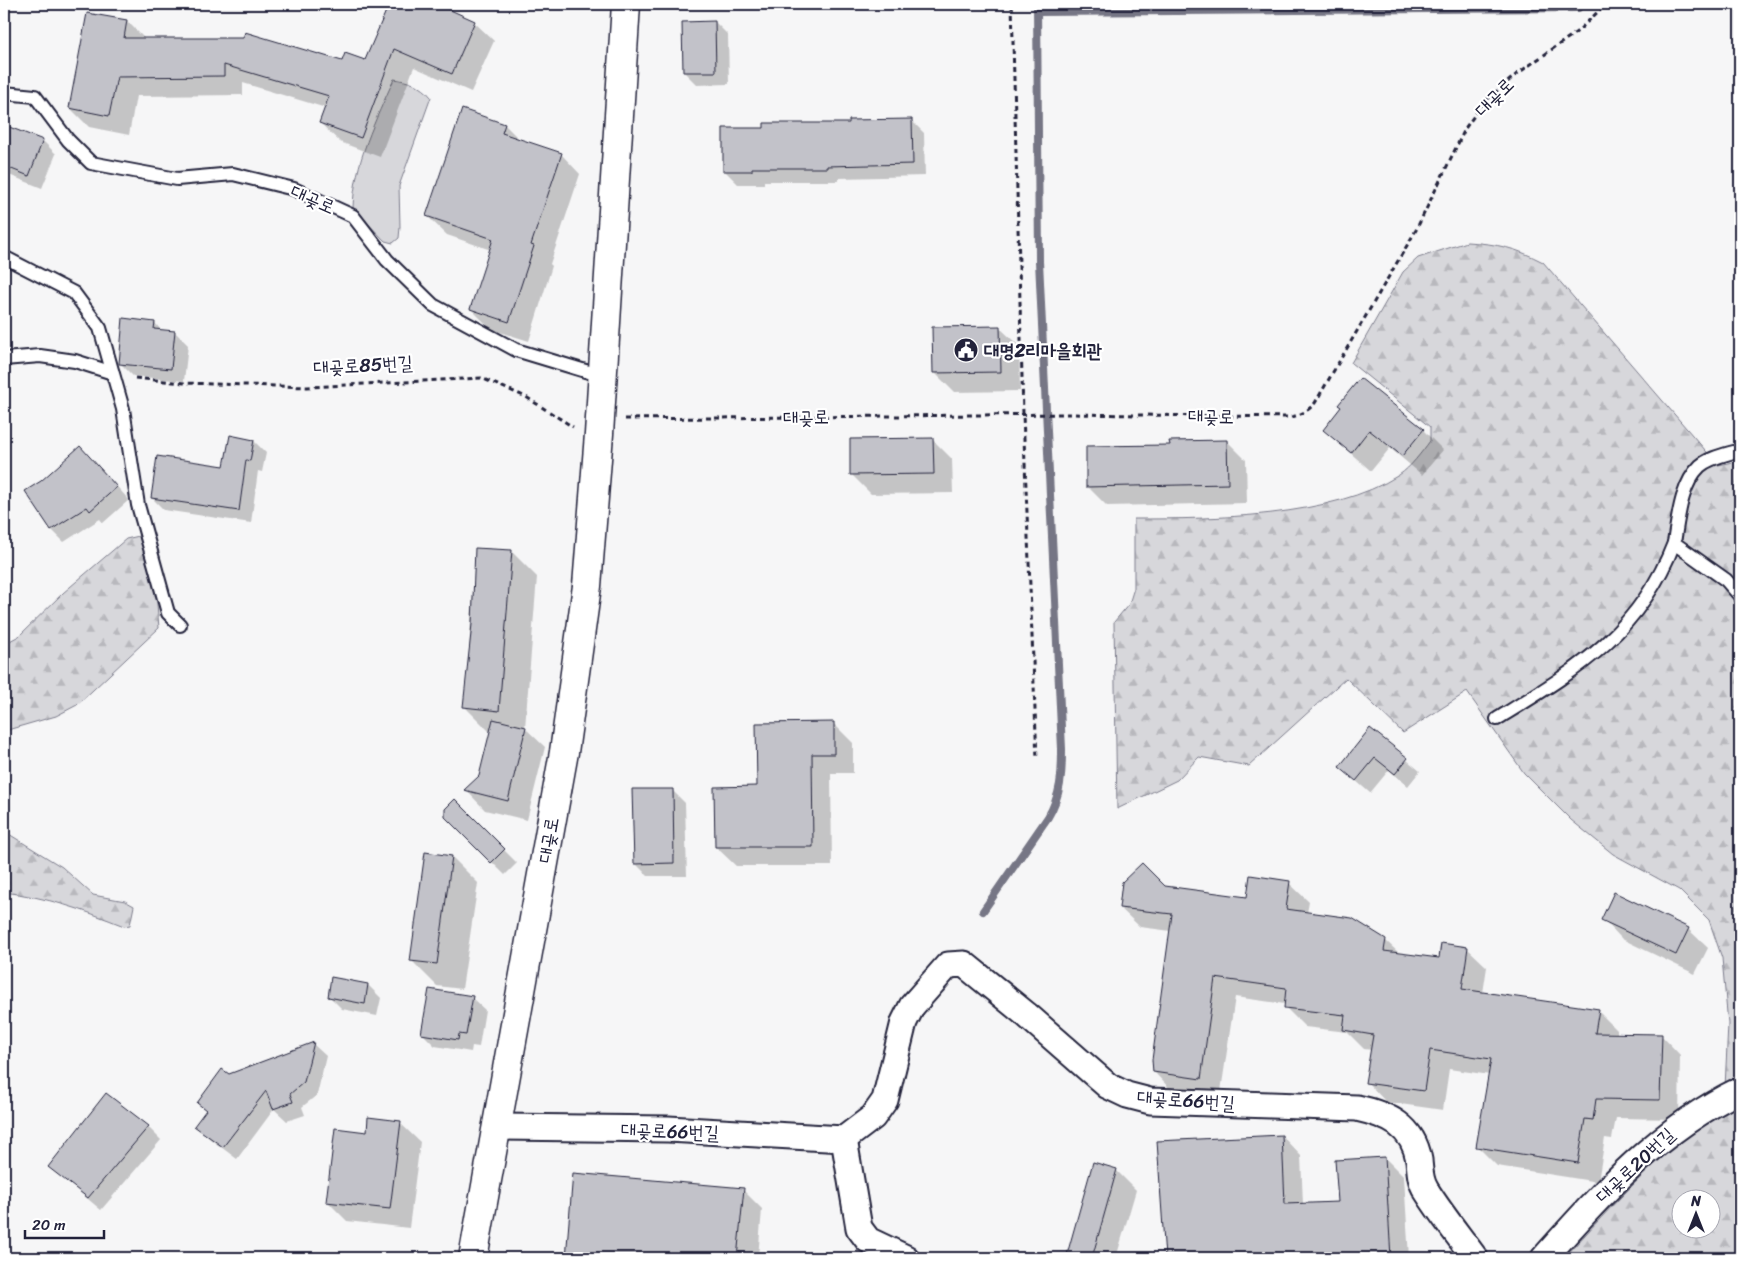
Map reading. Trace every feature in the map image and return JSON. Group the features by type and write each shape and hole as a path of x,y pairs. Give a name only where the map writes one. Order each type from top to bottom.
{"street":[{"name":"대곶로","path":"473,1258 564,752 587,586 599,431 626,4"},
{"name":"대곶로66번길","path":"496,1127 668,1129 844,1139 873,1116 885,1100 904,1022 912,1006 948,965 964,964 1028,1016 1108,1086 1126,1095 1150,1101 1358,1108 1380,1113 1398,1122 1408,1130 1415,1144 1425,1188 1476,1258"},
{"name":"대곶로20번길","path":"1544,1258 1612,1184 1666,1135 1687,1119 1740,1090"},
{"path":"844,1139 859,1228 868,1240 906,1258"}],"lane":[{"name":"대곶로","path":"4,93 35,96 68,140 91,163 177,179 233,174 294,189 336,208 352,216 387,260 432,305 516,350 602,376"},
{"path":"4,257 74,293 100,328 123,409 138,506 168,613 180,625"},
{"path":"4,359 40,356 75,361 113,373"},
{"path":"1497,719 1558,681 1611,640 1649,596 1662,574 1674,543 1687,488 1700,466 1720,456 1740,450"},
{"path":"1674,543 1726,580 1740,596"}],"path":[{"path":"1012,4 1023,414 1028,492 1037,759"},
{"name":"대곶로","path":"599,431 1023,414 1291,417 1308,410 1319,396 1416,230 1466,126 1484,102 1517,74 1578,31 1606,4"},
{"name":"대곶로85번길","path":"113,373 128,377 184,383 308,388 481,378 599,431"}],"green space":[{"path":"394,79 414,84 431,97 399,186 399,238 393,243 385,241 353,208 357,174 367,142"},
{"path":"1467,242 1506,248 1524,253 1543,262 1718,465 1740,461 1740,1258 1564,1258 1620,1198 1659,1160 1724,1109 1728,1024 1722,958 1709,920 1679,890 1613,854 1571,820 1524,773 1467,692 1403,733 1346,678 1249,766 1199,757 1177,780 1117,809 1114,622 1129,604 1134,588 1134,519 1235,516 1307,508 1340,500 1372,489 1399,475 1408,468 1430,441 1430,427 1351,363 1403,272 1418,258"},
{"path":"139,536 155,580 159,628 77,705 56,716 4,731 4,644 19,636 63,593 126,539"},
{"path":"4,831 62,867 93,895 125,901 134,906 130,925 124,926 50,901 4,892"}],"building":[{"path":"389,4 437,4 475,21 452,74 394,49 361,138 319,123 329,96 224,65 224,76 117,77 109,116 69,108 87,13 127,20 124,38 243,38 245,32 342,61 345,53 365,60"},
{"path":"715,21 716,72 683,72 682,22"},
{"path":"462,109 505,124 502,133 562,153 531,245 534,246 509,322 470,309 493,239 426,216"},
{"path":"912,119 913,164 827,166 827,168 752,168 752,171 723,171 723,128 764,128 764,123 849,123 849,120"},
{"path":"4,125 43,140 29,176 4,166"},
{"path":"123,318 155,322 154,329 175,331 171,369 119,364"},
{"name":"대명2리마을회관","path":"1000,326 1001,372 933,373 932,327"},
{"path":"1360,378 1424,429 1402,456 1369,430 1351,453 1323,430 1341,407 1338,405"},
{"path":"230,435 254,440 250,461 246,460 239,511 151,498 157,456 224,466"},
{"path":"933,438 934,474 850,475 850,439"},
{"path":"1227,440 1228,484 1086,487 1086,446 1170,445 1169,441"},
{"path":"80,446 117,487 90,511 87,507 51,530 25,491 41,481"},
{"path":"475,548 512,550 499,711 463,707 472,624"},
{"path":"493,719 526,727 508,801 464,790 479,776"},
{"path":"834,722 834,754 812,754 813,847 715,847 714,787 757,786 756,723"},
{"path":"1370,728 1408,758 1395,774 1375,758 1356,781 1339,767"},
{"path":"632,789 673,789 674,863 634,864"},
{"path":"455,799 505,849 491,863 445,817 445,809"},
{"path":"425,852 452,856 437,964 410,961"},
{"path":"1142,863 1165,886 1247,897 1250,875 1290,881 1286,909 1352,918 1386,939 1384,951 1439,958 1441,943 1468,947 1462,989 1599,1009 1595,1033 1662,1034 1660,1100 1596,1099 1593,1120 1585,1119 1578,1163 1476,1147 1491,1059 1430,1050 1424,1091 1365,1083 1373,1035 1343,1030 1345,1015 1284,1008 1286,988 1215,978 1201,1079 1153,1072 1152,1060 1172,914 1119,908 1122,882"},
{"path":"1614,892 1689,928 1676,955 1601,920"},
{"path":"331,977 368,984 365,1004 328,997"},
{"path":"429,989 473,996 466,1035 459,1034 458,1040 421,1034"},
{"path":"314,1042 304,1082 290,1094 293,1102 273,1109 266,1091 223,1147 194,1126 206,1110 197,1103 222,1069 229,1074"},
{"path":"106,1093 149,1126 88,1198 48,1167"},
{"path":"368,1117 401,1121 390,1209 326,1202 335,1128 367,1132"},
{"path":"1282,1135 1285,1204 1338,1202 1335,1160 1385,1157 1391,1258 1165,1258 1157,1141"},
{"path":"1093,1162 1117,1169 1092,1258 1066,1258"},
{"path":"573,1173 744,1188 737,1258 566,1258"}],"waterway":[{"path":"983,911 1048,817 1056,801 1062,768 1039,261 1037,4"},
{"path":"1038,12 1578,8"}],"place":[{"name":"대명2리마을회관","path":"966,350"}]}
